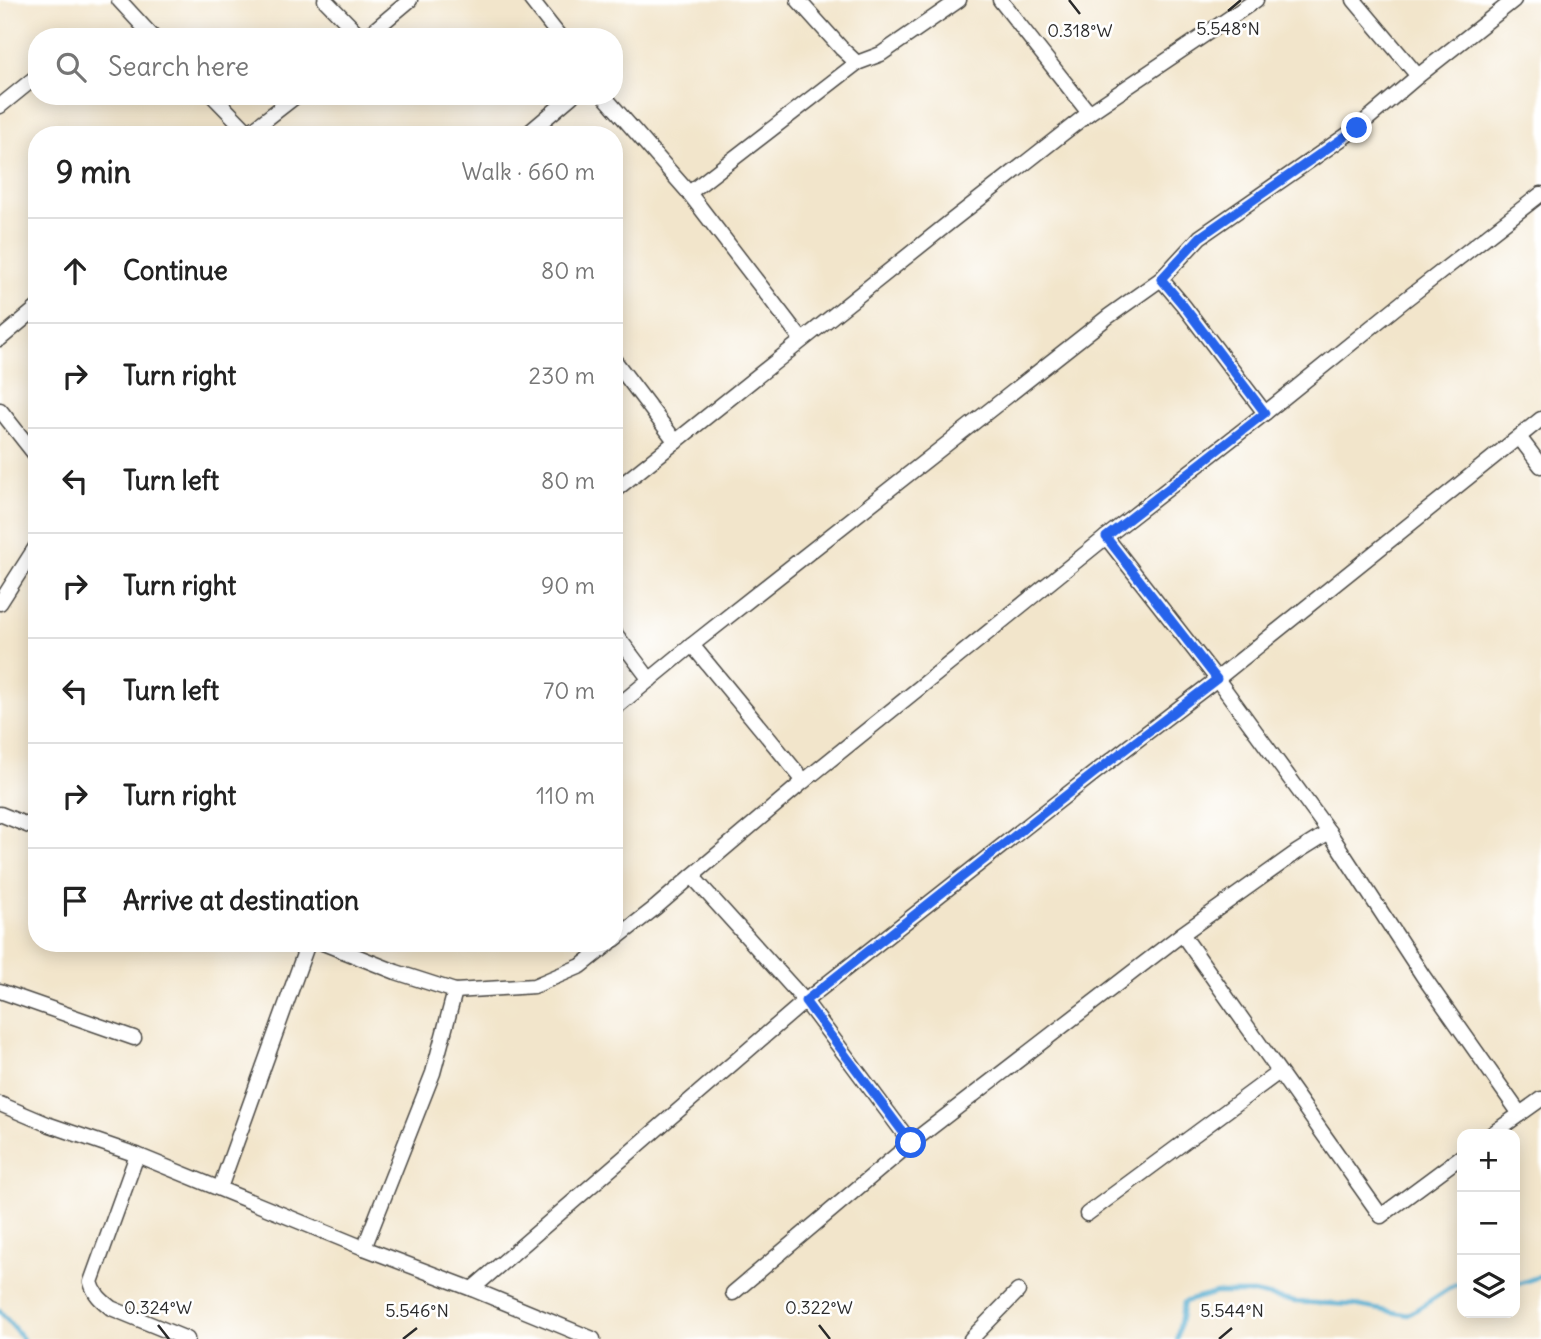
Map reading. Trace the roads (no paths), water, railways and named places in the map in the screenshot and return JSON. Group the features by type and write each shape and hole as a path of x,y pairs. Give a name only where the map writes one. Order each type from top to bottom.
{"street":[{"path":"119,0 145,28"},
{"path":"326,0 355,28"},
{"path":"375,28 410,0"},
{"path":"531,0 553,28"},
{"path":"798,0 857,62"},
{"path":"688,193 857,62 881,54 959,0"},
{"path":"1000,0 1089,113"},
{"path":"623,484 1089,113 1256,0"},
{"path":"1354,0 1418,76"},
{"path":"623,702 1109,316 1161,279 1200,237 1357,128 1514,0"},
{"path":"0,106 28,83"},
{"path":"221,105 241,126"},
{"path":"258,126 285,105"},
{"path":"537,126 561,105"},
{"path":"612,105 688,193 802,340"},
{"path":"623,933 804,781 1106,537 1541,194"},
{"path":"1161,279 1265,413"},
{"path":"0,339 28,316"},
{"path":"623,372 676,442"},
{"path":"0,410 28,446"},
{"path":"472,1289 805,1001 1217,679 1541,419"},
{"path":"1519,437 1541,466"},
{"path":"1106,537 1217,679 1329,832 1423,976 1520,1114"},
{"path":"0,603 28,559"},
{"path":"623,644 650,680"},
{"path":"692,645 804,781"},
{"path":"0,814 28,825"},
{"path":"733,1293 911,1143 1182,934 1329,832"},
{"path":"692,876 805,1001 911,1143"},
{"path":"1182,934 1381,1216 1457,1160"},
{"path":"220,1188 305,952"},
{"path":"346,952 455,991 534,985 581,966 599,952"},
{"path":"0,991 134,1038"},
{"path":"364,1248 433,1073 455,991"},
{"path":"1087,1214 1279,1072"},
{"path":"1499,1129 1541,1099"},
{"path":"0,1104 47,1124 137,1155 593,1339"},
{"path":"137,1155 91,1282 93,1290 111,1308 187,1339"},
{"path":"971,1339 1018,1291"}],"waterway":[{"path":"1520,1283 1541,1276"},
{"path":"1177,1339 1184,1302 1216,1293 1254,1293 1295,1302 1354,1305 1408,1315 1457,1284"},
{"path":"0,1311 23,1339"}]}
